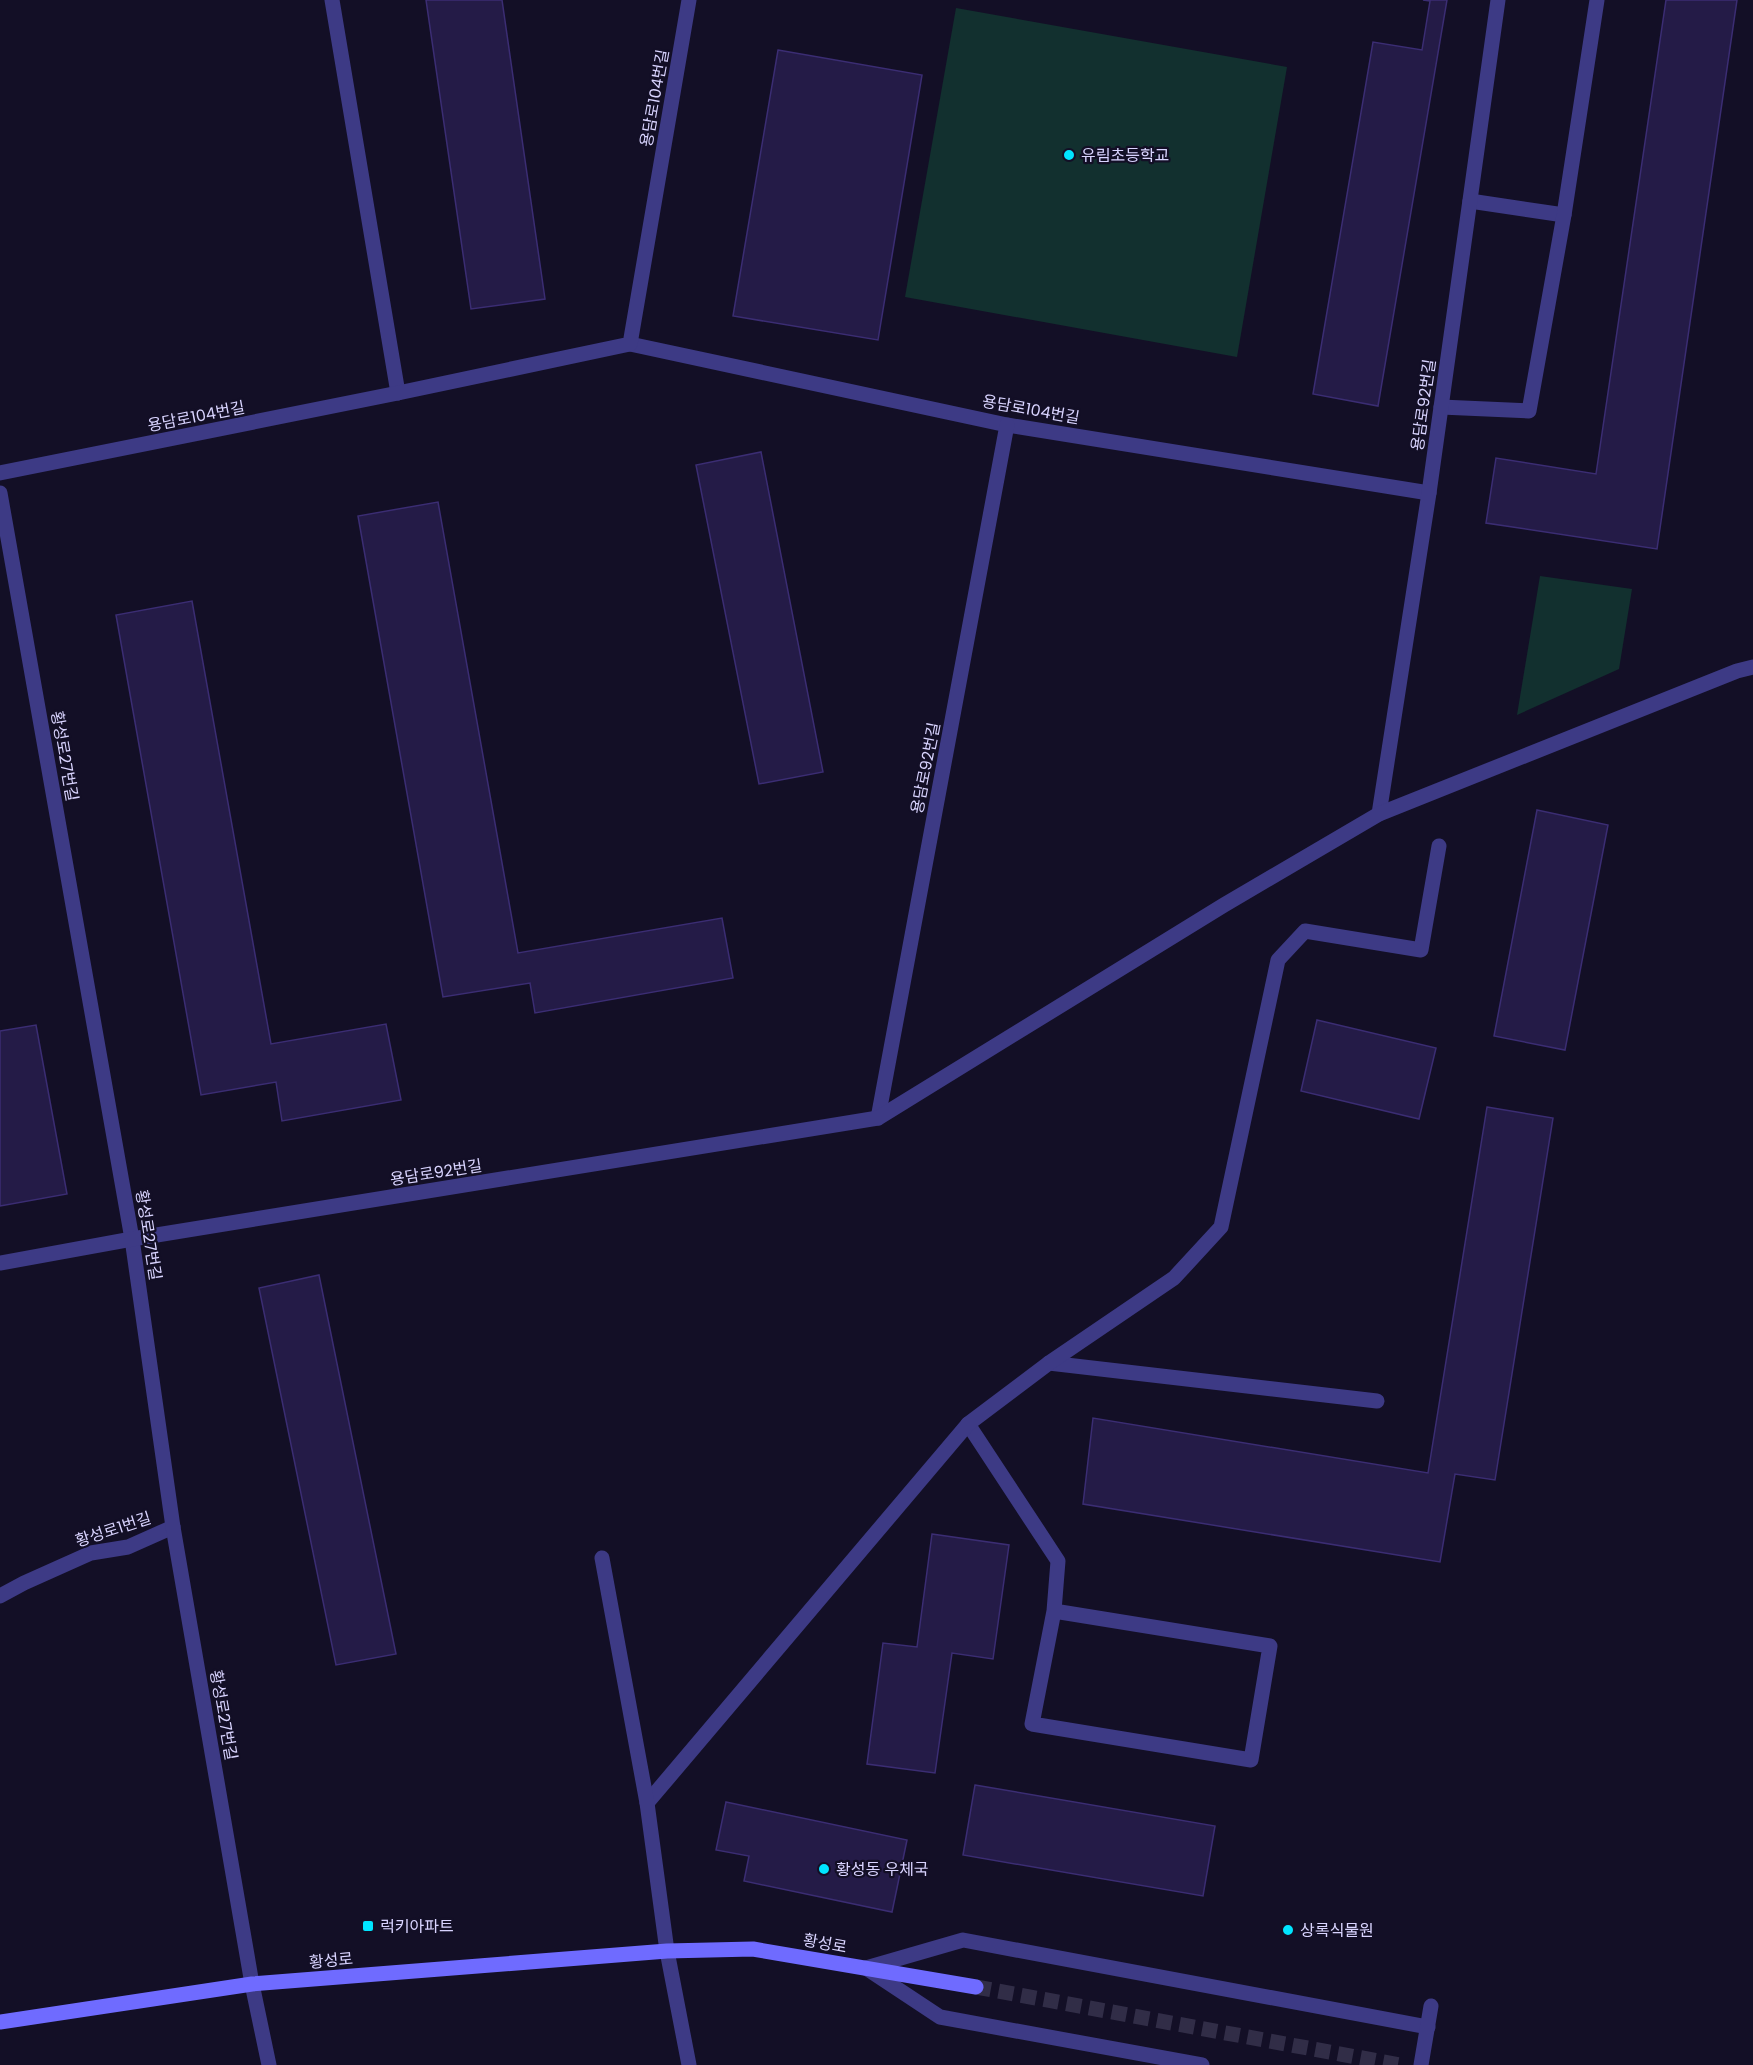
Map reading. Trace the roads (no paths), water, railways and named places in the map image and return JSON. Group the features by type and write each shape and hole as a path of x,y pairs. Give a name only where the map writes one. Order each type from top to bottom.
{"street":[{"path":"332,0 398,393"},
{"name":"용담로104번길","path":"630,344 689,0"},
{"name":"용담로92번길","path":"1379,814 1429,493 1498,0"},
{"path":"1441,407 1529,411 1564,215 1597,0"},
{"path":"1470,201 1564,215"},
{"name":"용담로104번길","path":"0,473 630,344 1007,425 1429,493"},
{"name":"용담로92번길","path":"878,1118 1007,425"},
{"name":"황성로27번길","path":"0,493 132,1239 173,1527 252,1984 269,2065"},
{"name":"용담로92번길","path":"0,1263 132,1239 878,1118 1214,912 1379,814 1737,671 1753,668"},
{"path":"647,1803 968,1424 1048,1363 1174,1278 1221,1227 1278,960 1305,931 1421,950 1439,846"},
{"path":"1048,1363 1377,1401"},
{"path":"968,1424 1058,1561 1054,1611 1032,1724 1251,1760 1270,1646 1054,1611"},
{"name":"황성로1번길","path":"0,1596 91,1553 128,1547 173,1527"},
{"path":"602,1558 647,1803 667,1951 689,2065"},
{"path":"866,1968 963,1940 1428,2027"},
{"name":"황성로","path":"0,2022 252,1984 667,1951 753,1949 976,1988"},
{"path":"866,1968 940,2017 1141,2060 1202,2065"},
{"path":"1421,2065 1431,2006"}],"tunnel":[{"path":"976,1987 1400,2065"}],"place":[{"name":"유림초등학교","path":"1069,155"},
{"name":"황성동 우체국","path":"824,1869"},
{"name":"럭키아파트","path":"368,1926"},
{"name":"상록식물원","path":"1288,1930"}]}
